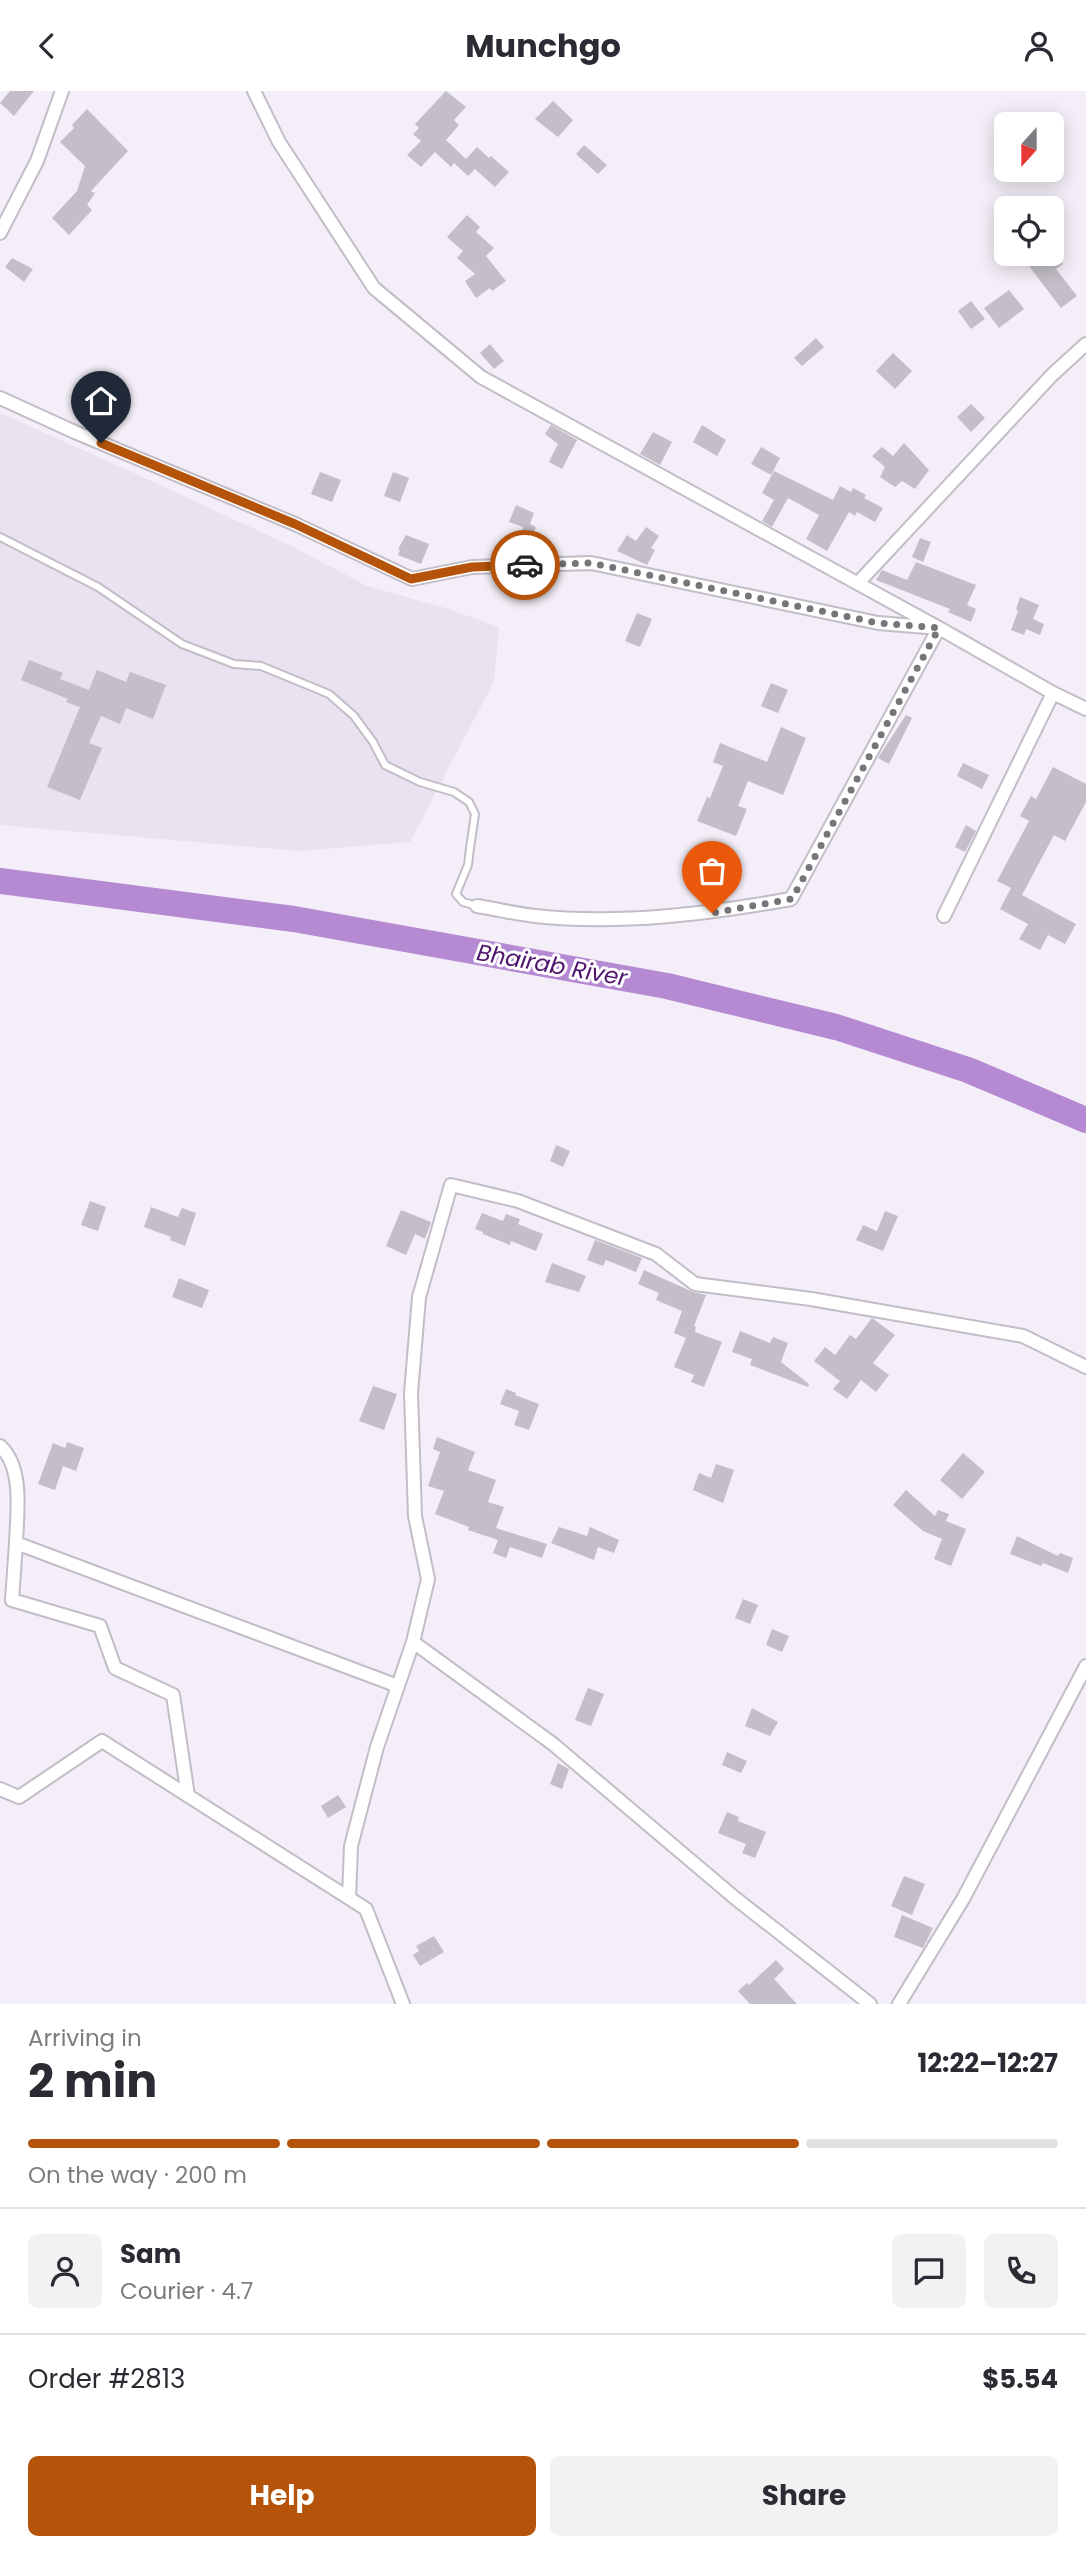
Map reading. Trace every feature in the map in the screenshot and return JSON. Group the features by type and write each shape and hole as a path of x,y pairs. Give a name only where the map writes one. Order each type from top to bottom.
{"street":[{"path":"0,233 37,161 62,91"},
{"path":"254,91 279,142 374,288 481,377 1086,709"},
{"path":"858,583 1052,375 1086,344"},
{"path":"0,398 295,524 411,579 472,567 591,563 878,623 939,628"},
{"path":"477,906 535,916 632,919 712,913 792,899 939,628"},
{"path":"944,916 1053,693"},
{"path":"349,1898 351,1846 377,1747 413,1642 428,1579 415,1516 411,1393 419,1297 451,1185 517,1201 656,1254 695,1284 849,1305 1023,1336 1086,1367"},
{"path":"0,1446 8,1453 17,1487 12,1600 100,1626 115,1668 173,1695 188,1796"},
{"path":"16,1543 398,1686"},
{"path":"413,1642 553,1744 735,1898 870,2004"},
{"path":"899,2004 963,1899 1086,1666"},
{"path":"0,1789 19,1797 102,1741 366,1909 402,2004"}],"lane":[{"path":"0,537 98,587 182,644 234,664 261,666 329,694 354,716 373,742 385,765 420,782 454,792 469,802 475,814 468,865 456,894 463,902 477,906"}],"shaded area":[{"path":"0,413 293,547 367,586 442,607 499,627 494,681 410,842 300,851 0,825"}],"building":[{"path":"10,91 34,91 14,116 0,103"},
{"path":"446,91 466,107 454,120 459,125 446,140 466,159 477,147 509,172 495,187 475,169 468,176 454,163 451,167 435,152 421,167 407,155 421,141 413,134 419,128 415,124"},
{"path":"553,101 573,120 558,137 535,119"},
{"path":"87,109 128,151 91,191 95,193 87,205 92,210 69,235 52,218 77,191 85,166 60,142"},
{"path":"584,145 607,165 598,174 576,154"},
{"path":"467,215 480,227 476,232 494,248 486,256 506,281 476,298 465,281 475,274 457,258 463,251 447,237"},
{"path":"12,258 33,269 24,282 5,267"},
{"path":"1029,266 1060,266 1056,269 1077,296 1061,308"},
{"path":"1009,290 1024,309 999,328 984,308"},
{"path":"971,301 985,319 971,329 958,311"},
{"path":"816,338 824,347 802,366 794,358"},
{"path":"490,344 504,361 494,369 480,353"},
{"path":"893,353 912,371 895,389 876,371"},
{"path":"971,404 985,418 971,432 957,417"},
{"path":"551,425 577,440 562,469 549,462 558,444 545,434"},
{"path":"702,425 726,440 717,456 693,442"},
{"path":"653,432 672,442 660,465 640,454"},
{"path":"904,443 929,470 915,489 902,481 895,487 880,477 885,467 872,456 882,447 893,456"},
{"path":"761,447 780,458 771,475 751,464"},
{"path":"774,471 833,500 840,486 851,492 853,488 866,495 864,498 883,508 875,522 857,512 855,516 849,512 827,551 806,539 819,515 788,498 772,527 762,521 774,500 762,493"},
{"path":"320,472 341,480 332,502 311,494"},
{"path":"393,472 409,478 400,502 384,496"},
{"path":"516,505 534,513 530,524 536,527 530,543 519,540 523,527 509,522"},
{"path":"646,527 659,536 651,548 655,550 647,565 617,551 627,535 636,541"},
{"path":"406,535 429,544 421,564 398,555 398,549"},
{"path":"920,538 931,542 923,562 912,557"},
{"path":"916,562 976,585 967,605 976,609 971,622 948,612 950,609 876,580 882,570 907,580"},
{"path":"1020,597 1039,605 1033,619 1044,624 1040,635 1026,629 1024,635 1011,630"},
{"path":"637,613 652,619 640,647 625,641"},
{"path":"29,660 63,673 60,679 89,690 97,670 126,682 130,672 166,685 153,719 126,708 120,724 101,716 89,743 102,748 80,800 47,787 80,707 66,702 68,699 21,680"},
{"path":"771,683 788,690 778,713 761,706"},
{"path":"906,715 912,718 889,764 878,758"},
{"path":"781,727 806,738 783,795 748,781 738,806 747,809 736,836 697,821 723,766 713,762 720,743 767,762"},
{"path":"963,763 989,775 982,789 957,776"},
{"path":"1053,767 1086,784 1086,802 1065,841 1054,835 1022,895 1076,924 1065,944 1048,935 1040,950 1019,939 1028,924 1000,909 1011,888 997,881 1029,821 1020,816 1031,796 1036,799"},
{"path":"966,825 976,831 965,852 955,847"},
{"path":"556,1145 570,1151 563,1167 550,1161"},
{"path":"90,1201 106,1207 98,1231 81,1225"},
{"path":"151,1207 178,1217 182,1208 196,1213 185,1246 170,1240 171,1237 144,1227"},
{"path":"401,1210 431,1222 425,1239 415,1234 406,1255 386,1246"},
{"path":"885,1211 898,1216 883,1251 856,1240 863,1225 877,1231"},
{"path":"482,1213 503,1221 506,1214 520,1219 518,1224 543,1234 536,1251 511,1241 510,1245 475,1229"},
{"path":"595,1240 642,1258 636,1272 606,1260 603,1266 587,1260"},
{"path":"552,1263 586,1276 579,1292 545,1282"},
{"path":"644,1270 706,1295 694,1326 695,1332 722,1342 704,1387 691,1382 694,1375 674,1367 686,1338 674,1333 682,1311 656,1300 659,1293 638,1284"},
{"path":"179,1278 209,1290 202,1308 172,1297"},
{"path":"872,1318 895,1335 873,1363 889,1375 876,1392 861,1380 847,1399 833,1389 840,1381 814,1361 825,1347 835,1355 850,1335 856,1339"},
{"path":"740,1331 770,1343 773,1337 788,1343 781,1362 809,1384 808,1387 750,1365 752,1359 732,1352"},
{"path":"373,1386 397,1394 384,1430 359,1421"},
{"path":"506,1389 539,1404 529,1430 514,1425 519,1411 500,1404"},
{"path":"437,1437 475,1452 468,1470 496,1480 488,1502 504,1507 496,1528 547,1544 542,1558 510,1547 506,1558 493,1553 498,1540 468,1530 469,1527 435,1514 444,1491 428,1486 440,1452 433,1449"},
{"path":"67,1442 84,1448 76,1471 63,1466 55,1490 38,1484 53,1443 65,1448"},
{"path":"963,1453 985,1472 962,1499 940,1480"},
{"path":"716,1464 734,1470 723,1503 693,1490 699,1473 711,1478"},
{"path":"906,1490 935,1516 938,1510 949,1514 946,1521 966,1529 951,1566 934,1559 942,1539 923,1531 893,1505"},
{"path":"559,1527 587,1536 590,1527 619,1540 614,1553 598,1547 594,1560 551,1543"},
{"path":"1017,1536 1058,1556 1060,1553 1073,1558 1068,1573 1010,1554"},
{"path":"743,1599 758,1605 750,1624 735,1618"},
{"path":"772,1629 789,1636 782,1652 766,1645"},
{"path":"588,1688 604,1694 591,1726 575,1720"},
{"path":"752,1708 778,1722 770,1736 745,1726"},
{"path":"727,1752 747,1761 741,1773 722,1765"},
{"path":"558,1763 569,1769 562,1789 550,1784"},
{"path":"338,1795 346,1807 328,1818 321,1806"},
{"path":"727,1812 739,1817 738,1821 766,1832 755,1858 742,1853 746,1844 718,1833"},
{"path":"904,1876 925,1884 912,1915 891,1906"},
{"path":"902,1915 933,1928 923,1948 894,1937"},
{"path":"434,1936 444,1952 420,1966 413,1955 419,1951 416,1946"},
{"path":"776,1960 784,1969 774,1979 797,2004 750,2004 738,1991 747,1983 749,1985"}],"waterway":[{"name":"Bhairab River","path":"0,881 294,919 667,986 836,1027 968,1070 1086,1120"}],"way so far":[{"path":"525,565 591,563 878,623 939,628 792,899 712,913"}],"route":[{"path":"101,443 295,524 411,579 472,567 525,565"}]}
